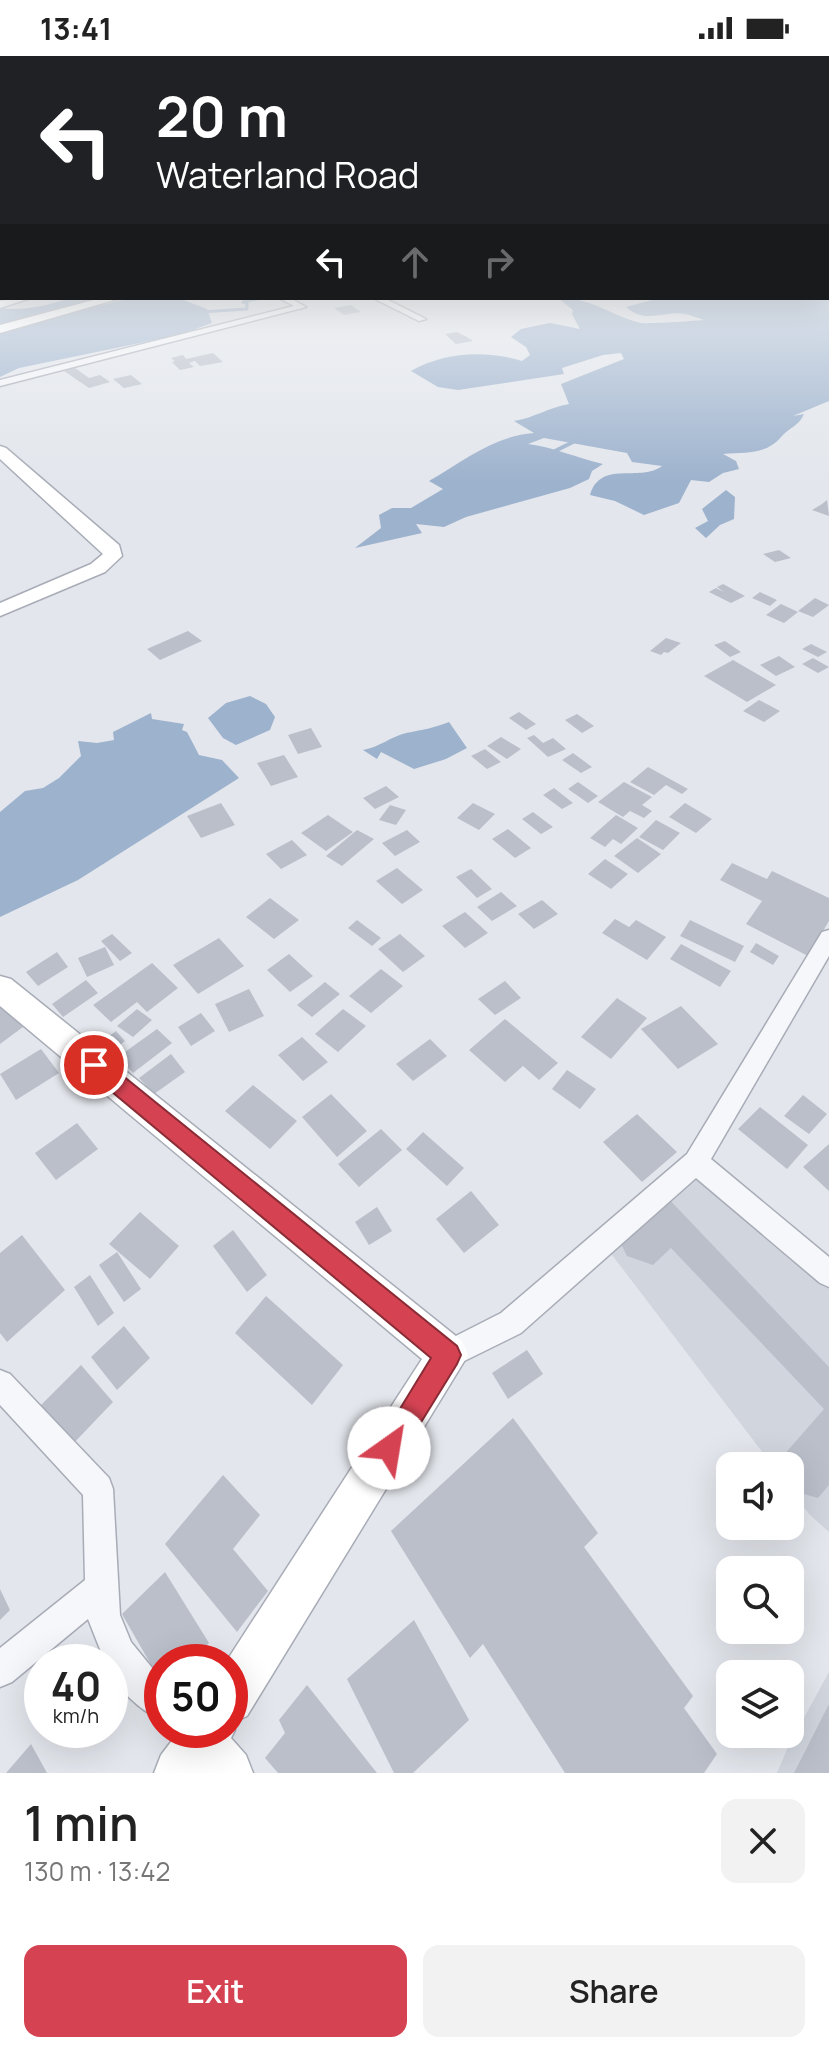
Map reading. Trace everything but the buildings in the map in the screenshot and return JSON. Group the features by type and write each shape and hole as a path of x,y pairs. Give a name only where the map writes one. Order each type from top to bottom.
{"main road":[{"path":"0,329 29,321"},
{"path":"0,451 112,549 113,556 98,568 0,610"},
{"path":"0,988 448,1355 248,1671"}],"street":[{"path":"0,383 246,321"},
{"path":"448,1355 511,1323 696,1162 829,938"},
{"path":"696,1162 829,1274"},
{"path":"0,1384 98,1489 103,1615 119,1654 144,1687"},
{"path":"0,1670 102,1587"}],"shaded area":[{"path":"701,1167 829,1274 829,1532 804,1507 804,1452 762,1452 606,1247"},
{"path":"829,1672 829,1773 777,1773 788,1748 804,1748 804,1718"}],"water":[{"path":"39,321 212,323 179,335 19,368 0,377 0,331"},
{"path":"576,321 829,321 829,401 793,416 804,414 797,424 769,447 723,454 736,461 739,469 723,473 709,482 691,480 679,503 644,515 615,501 590,495 595,484 612,474 643,473 662,466 632,462 627,453 544,438 528,444 603,464 592,471 589,479 570,488 466,517 444,527 416,524 422,533 355,548 381,528 379,515 392,508 411,508 443,489 429,481 492,444 534,433 514,421 569,404 561,384 624,359 621,353 603,355 562,368 564,374 458,390 438,387 411,371 437,360 465,355 494,355 522,361 530,355 526,347 511,337 521,329 550,323 580,329"},
{"path":"726,490 735,497 734,519 720,525 706,538 695,528 708,521 702,509"},
{"path":"250,696 266,704 275,717 270,730 236,745 223,738 208,718 226,703"},
{"path":"151,713 152,719 184,724 182,730 187,732 199,755 222,760 239,778 78,880 0,917 0,812 25,791 43,788 59,778 81,756 78,741 97,743 114,740 113,732"},
{"path":"449,722 467,748 446,759 414,769 381,752 377,759 363,750 400,735"}],"waterway":[{"path":"549,454 581,438"}],"route":[{"path":"94,1065 448,1355 389,1448"}]}
